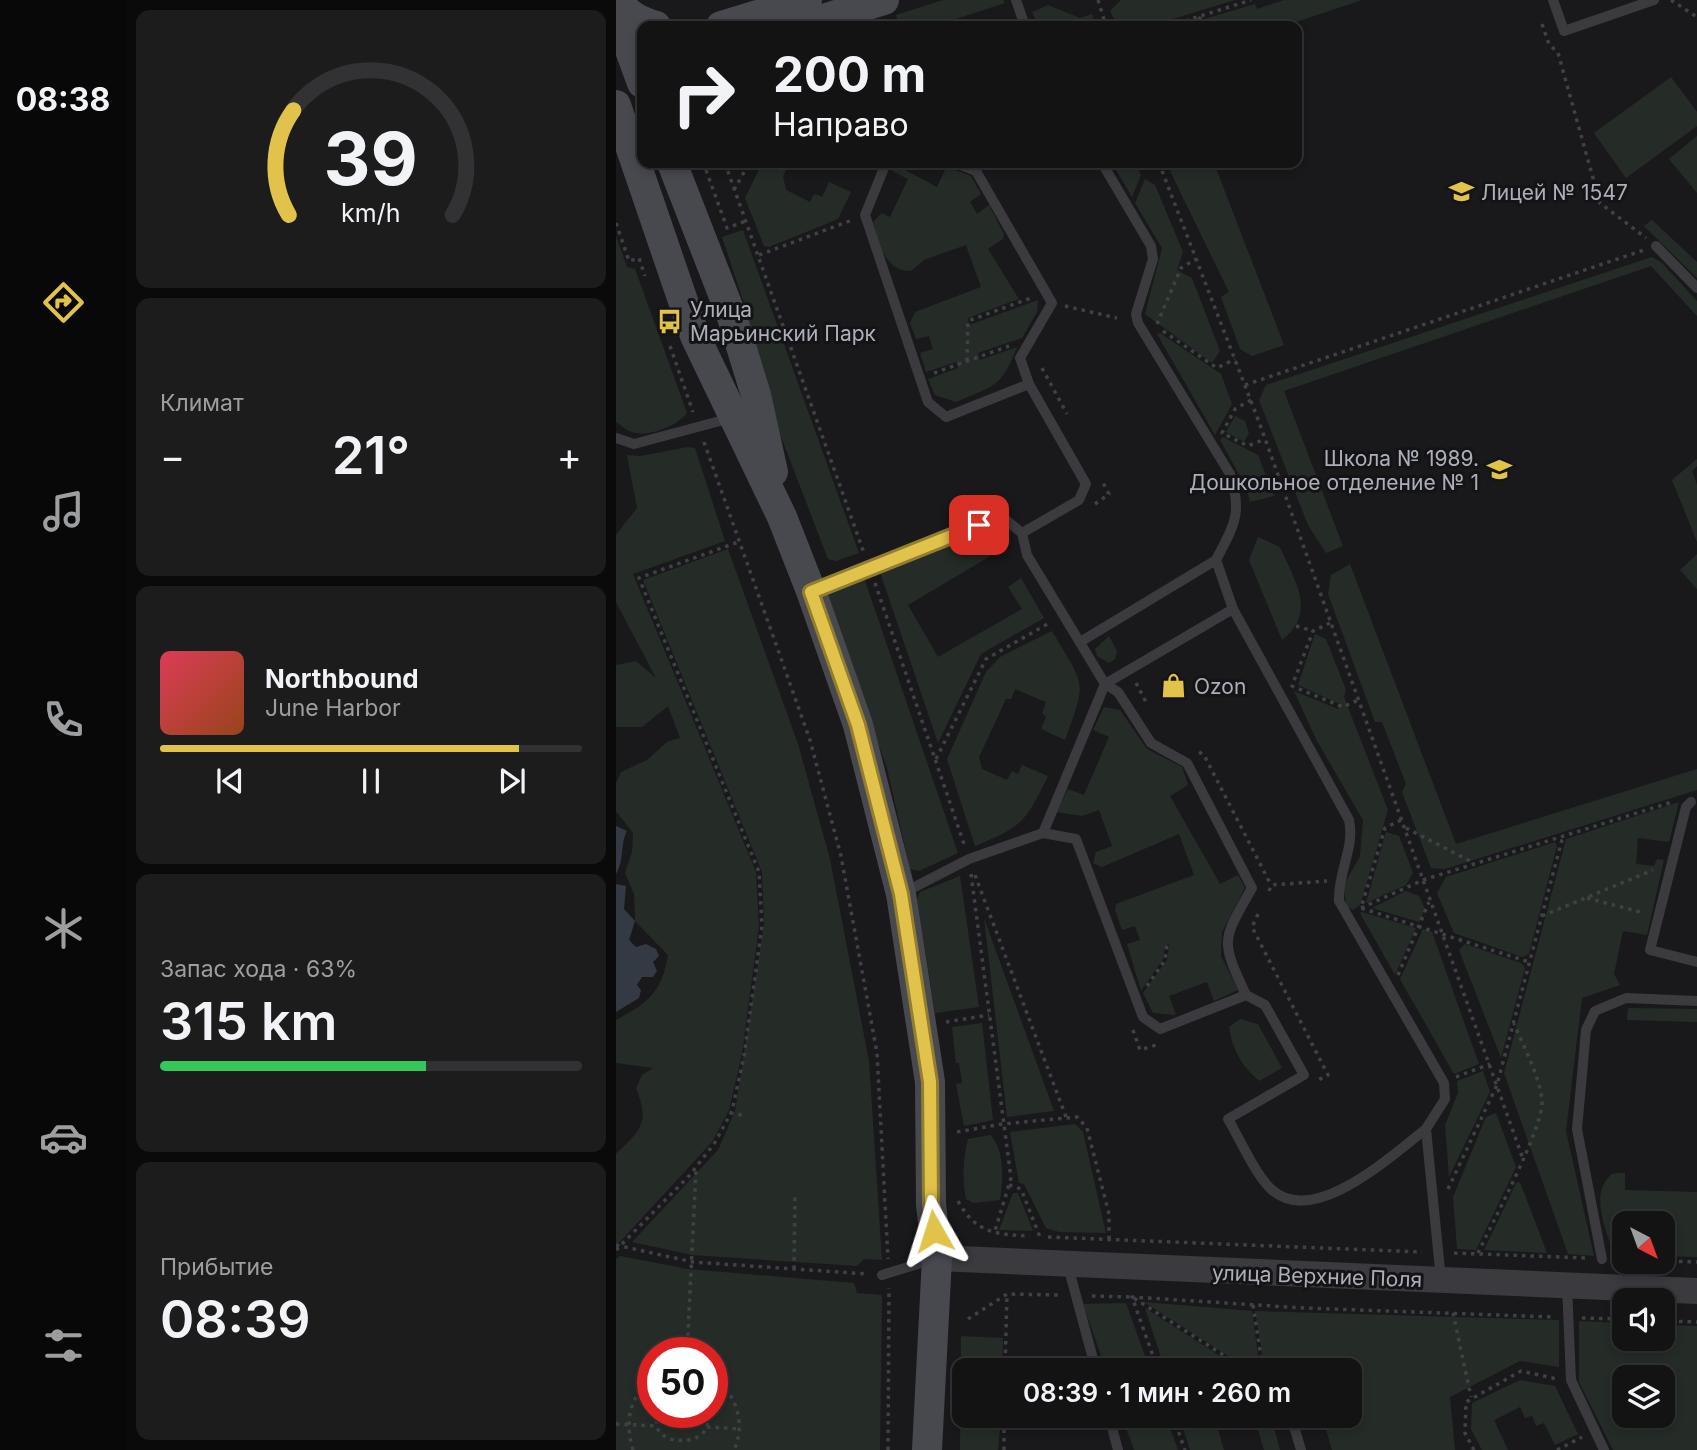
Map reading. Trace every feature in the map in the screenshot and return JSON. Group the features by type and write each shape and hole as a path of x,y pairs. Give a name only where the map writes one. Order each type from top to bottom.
{"main road":[{"path":"618,0 638,21"},
{"path":"738,21 807,0"},
{"path":"817,21 884,0"},
{"path":"616,12 637,71"},
{"path":"616,93 637,85"},
{"path":"616,105 637,165"},
{"path":"616,144 639,171"},
{"path":"638,168 695,336 782,517 811,592 858,725 901,894 930,1082 931,1203 937,1258 927,1450"},
{"path":"674,168 732,317 756,395 782,517"}],"street":[{"name":"улица Верхние Поля","path":"937,1258 1068,1266 1697,1292"}],"lane":[{"path":"1016,0 1023,21"},
{"path":"1553,0 1564,31 1654,0"},
{"path":"884,168 865,215 928,402 946,417 1030,384"},
{"path":"968,168 976,171 1052,303 1020,358 1030,384 1086,484 1079,500 1022,533"},
{"path":"1080,642 1216,560 1233,526 1239,500 1230,474 1145,334 1136,314 1153,258 1151,246 1105,168"},
{"path":"1656,246 1697,288"},
{"path":"616,438 634,444 733,418"},
{"path":"811,592 1001,516 1022,533 1027,555 1105,684 1118,692 1151,743 1187,763 1252,888 1226,934 1226,953 1246,995 1265,1005 1304,1075 1228,1119 1269,1187 1285,1200 1305,1200 1346,1189 1426,1129 1445,1099 1444,1083 1339,901 1339,879 1353,838 1349,820 1233,609 1216,560"},
{"path":"1043,833 1105,684 1233,609"},
{"path":"1685,801 1686,807 1650,950 1697,962"},
{"path":"901,894 969,859 1043,833 1076,839 1143,1017 1160,1029 1246,995"},
{"path":"1602,1259 1577,1129 1586,1030 1595,1011 1626,998 1697,1001"},
{"path":"1426,1129 1441,1280"},
{"path":"886,1274 937,1258"},
{"path":"1068,1266 1093,1358"},
{"path":"1567,1285 1571,1380 1604,1450"},
{"path":"1112,1428 1118,1450"},
{"path":"1295,1428 1301,1450"}],"path":[{"path":"1098,0 1105,21"},
{"path":"1186,21 1251,0"},
{"path":"1671,0 1696,16"},
{"path":"1198,21 1202,16"},
{"path":"1542,22 1549,44 1558,53 1600,203 1656,246"},
{"path":"727,168 869,567 969,859 1066,1117"},
{"path":"734,190 746,168"},
{"path":"1161,168 1251,400 1523,1159"},
{"path":"706,170 727,228 746,221"},
{"path":"759,255 865,215"},
{"path":"616,223 629,261 639,258"},
{"path":"1245,385 1656,246"},
{"path":"636,250 648,284"},
{"path":"967,360 968,321 1056,289 1065,306 1117,318 1133,342 1156,327 1181,268 1196,259"},
{"path":"1060,316 1065,306"},
{"path":"1156,327 1216,368 1235,359"},
{"path":"666,336 810,740 841,856 877,1053 886,1274 891,1324 888,1450"},
{"path":"919,378 1031,339"},
{"path":"1038,361 1071,421"},
{"path":"1251,400 1235,409 1222,433 1248,446 1265,439"},
{"path":"1087,509 1109,494 1097,470"},
{"path":"617,1248 696,1167 714,1144 730,1113 744,1056 762,926 759,872 639,578 741,541"},
{"path":"936,759 986,659 1064,614"},
{"path":"1296,626 1313,631 1330,623"},
{"path":"1279,693 1292,686 1313,631"},
{"path":"1138,676 1136,684 1152,714"},
{"path":"1292,686 1343,707 1358,700"},
{"path":"1194,750 1205,755 1271,885"},
{"path":"1348,915 1423,880 1685,801"},
{"path":"1361,908 1385,828 1402,820"},
{"path":"1405,828 1475,863"},
{"path":"1434,1219 1497,1085 1563,836"},
{"path":"969,859 1009,1185 994,1234"},
{"path":"1542,916 1672,862"},
{"path":"1326,891 1331,871"},
{"path":"1271,885 1328,881"},
{"path":"1266,896 1271,885"},
{"path":"1585,897 1658,916"},
{"path":"1391,991 1430,900"},
{"path":"1262,906 1252,927 1328,1075 1317,1081"},
{"path":"1361,908 1441,931 1529,962"},
{"path":"1136,999 1165,960 1167,944"},
{"path":"1478,1254 1523,1159 1542,1101 1513,1022"},
{"path":"730,1113 747,1116"},
{"path":"956,1132 1002,1124 1077,1118 1087,1128 1109,1214 1109,1239"},
{"path":"688,1337 696,1167"},
{"path":"1009,1185 1020,1189 1040,1237"},
{"path":"794,1195 794,1269"},
{"path":"958,1203 976,1225 994,1234 1602,1259"},
{"path":"617,1248 693,1262 886,1274"},
{"path":"1675,1261 1697,1262"},
{"path":"968,1320 1007,1294 1005,1358"},
{"path":"1132,1297 1253,1305 1612,1320"},
{"path":"1132,1297 1154,1358"},
{"path":"1132,1297 1228,1358"},
{"path":"1253,1305 1261,1358"},
{"path":"1453,1313 1471,1398"},
{"path":"1675,1321 1697,1322"},
{"path":"1474,1450 1465,1433 1466,1402 1471,1398 1521,1371 1553,1378 1559,1390"},
{"path":"728,1392 738,1411 740,1429 734,1450"},
{"path":"633,1450 628,1425 629,1413 637,1394"},
{"path":"616,1424 637,1425"},
{"path":"1557,1450 1582,1437 1576,1426"},
{"path":"658,1428 666,1444"},
{"path":"697,1445 706,1428"},
{"path":"724,1428 740,1429"},
{"path":"1004,1428 1004,1450"},
{"path":"1177,1428 1185,1450"}],"shaded area":[{"path":"943,0 1003,0 1005,3 949,21 898,21 896,15"},
{"path":"1121,0 1235,0 1166,21 1115,21 1110,11"},
{"path":"1284,0 1362,0 1299,21 1200,21 1255,4 1257,9"},
{"path":"1048,5 1080,18 1092,14 1094,21 1036,21 1032,12"},
{"path":"1671,77 1697,112 1697,126 1626,178 1594,133"},
{"path":"1697,136 1697,193 1669,159"},
{"path":"760,168 787,168 783,176 786,190 810,202 814,194 822,197 829,182 851,192 838,219 769,247 764,246 745,198"},
{"path":"893,168 906,168 905,170 937,187 945,170 950,168 971,176 981,194 970,202 977,214 989,205 1004,234 1003,239 988,249 1019,299 968,318 969,325 1038,300 1037,312 1022,338 978,353 980,360 1017,347 1001,378 988,388 956,402 935,395 928,379 958,368 956,362 926,372 920,353 933,349 929,336 916,339 910,323 915,312 981,287 966,245 924,260 911,271 895,266 884,255 873,222 882,213 890,217 908,179 892,171"},
{"path":"1115,168 1138,168 1141,175 1132,197"},
{"path":"1176,168 1216,168 1284,345 1252,356 1240,349 1221,297 1229,292 1170,171"},
{"path":"1145,179 1155,185 1183,252 1177,270 1192,278 1220,351 1212,363 1145,314 1162,248 1135,203"},
{"path":"1652,220 1697,262 1697,278 1644,226"},
{"path":"743,230 859,553 836,561 828,559 760,382 745,306 722,237"},
{"path":"616,236 627,267 635,269 687,413 671,425 649,433 633,432 616,422"},
{"path":"1652,257 1661,262 1697,301 1697,316 1651,266 1284,391 1343,546 1326,553 1308,525 1259,400 1266,385"},
{"path":"1160,333 1221,374 1232,404 1215,435 1157,334"},
{"path":"1235,416 1245,421 1249,433 1244,442 1226,432"},
{"path":"1223,437 1258,455 1274,496 1250,502 1246,487 1220,440"},
{"path":"695,448 725,541 633,574 756,872 759,926 742,1054 729,1110 712,1142 616,1246 616,1154 641,1125 642,1110 636,1088 642,1075 653,1068 616,1063 616,1020 637,1008 652,995 662,978 668,955 635,921 634,894 625,873 632,852 633,833 616,811 616,783 621,772 647,760 667,742 680,738 668,706 642,727 616,727 616,665 636,661 656,678 616,602 616,535 637,508 627,455 640,456"},
{"path":"1697,459 1697,466 1692,471 1697,485 1697,542 1672,480"},
{"path":"994,528 1004,548 908,605 938,657 1022,609 1008,587 1021,578 1044,618 981,654 938,743 880,572"},
{"path":"1258,537 1280,547 1300,595 1299,618 1282,640 1249,560"},
{"path":"728,549 798,744 830,859 869,1061 882,1260 864,1259 857,1266 692,1255 632,1242 718,1150 735,1111 764,924 762,872 643,580"},
{"path":"1697,554 1697,589 1680,570"},
{"path":"1350,564 1456,844 1697,769 1697,790 1445,869 1431,868 1402,792 1406,784 1382,722 1375,722 1328,594 1331,575"},
{"path":"864,578 958,853 919,871 910,869 887,768 827,601 829,593"},
{"path":"1052,631 1071,663 1079,683 1077,705 1065,740 1041,729 1046,717 1042,713 1046,702 1015,689 1011,699 1006,699 979,757 982,769 1007,780 1012,771 1018,774 1022,765 1048,776 1034,804 1021,821 1004,833 975,846 947,759 986,672 1000,657"},
{"path":"1315,634 1326,639 1346,690 1344,697 1388,810 1360,905 1353,910 1346,906 1344,885 1360,856 1363,820 1317,741 1294,691 1338,709 1340,704 1298,685"},
{"path":"1109,636 1117,651 1115,659 1109,663 1097,656 1095,649"},
{"path":"1104,707 1120,710 1147,749 1182,767 1188,785 1170,796 1220,884 1238,875 1245,888 1222,932 1221,956 1238,990 1214,1001 1207,982 1169,996 1176,1015 1153,1013 1143,993 1167,960 1169,944 1165,946 1163,959 1141,991 1127,944 1140,940 1135,926 1122,930 1115,910 1116,904 1194,875 1179,834 1102,867 1093,863 1096,852 1112,846 1099,810 1082,816 1056,812 1068,789 1084,795 1109,737 1093,730"},
{"path":"1679,802 1669,842 1638,838 1636,864 1654,866 1657,859 1664,860 1647,935 1623,931 1614,974 1620,985 1582,998 1566,1131 1594,1256 1568,1254 1504,1073 1566,839"},
{"path":"616,826 627,831 621,863 616,874"},
{"path":"1386,832 1399,836 1413,873 1406,885 1366,903"},
{"path":"1555,842 1557,846 1529,954 1522,957 1454,933 1437,893 1446,877"},
{"path":"960,876 979,1007 935,1013 917,900 920,892"},
{"path":"616,884 626,886 624,909 635,921 629,940 636,947 646,944 656,949 659,956 653,962 657,971 653,977 642,977 637,985 641,990 639,998 616,1012"},
{"path":"1406,891 1419,896 1425,909 1419,922 1372,908"},
{"path":"1360,913 1416,928 1395,975"},
{"path":"984,918 1054,1111 1007,1117"},
{"path":"1423,929 1432,932 1479,1064 1454,1074 1400,979"},
{"path":"1465,944 1521,963 1525,968 1501,1058 1459,950"},
{"path":"1628,1008 1697,1009 1697,1022 1627,1020"},
{"path":"1240,1019 1258,1024 1282,1068 1259,1081 1235,1050 1229,1027"},
{"path":"982,1023 993,1120 964,1126 956,1084 962,1083 959,1063 956,1063 952,1027"},
{"path":"1483,1071 1490,1092 1449,1177 1445,1125 1458,1093 1457,1081"},
{"path":"1496,1113 1516,1167 1476,1250 1457,1249 1453,1197 1486,1117"},
{"path":"1075,1124 1083,1132 1106,1233 1059,1232 1046,1228 1024,1184 1019,1183 1010,1132"},
{"path":"990,1135 1001,1157 1000,1200 974,1203 966,1199 964,1184 968,1139"},
{"path":"1625,1173 1625,1190 1697,1192 1697,1257 1675,1256 1675,1211 1612,1211 1612,1249 1600,1202 1601,1191 1612,1174"},
{"path":"1520,1182 1547,1253 1484,1250 1516,1183"},
{"path":"1013,1193 1018,1193 1033,1231 999,1230"},
{"path":"620,1256 688,1269 854,1283 857,1293 882,1295 880,1450 616,1450 616,1259"},
{"path":"1144,1302 1252,1311 1258,1358 1231,1358"},
{"path":"1126,1303 1146,1358 1102,1358 1083,1304"},
{"path":"1145,1308 1223,1358 1161,1358"},
{"path":"1255,1311 1559,1320 1559,1367 1520,1361 1450,1397 1455,1450 1332,1450 1326,1428 1362,1428 1362,1358 1263,1358"},
{"path":"1579,1321 1612,1322 1612,1351 1675,1351 1675,1325 1697,1326 1697,1450 1613,1450 1579,1382"},
{"path":"961,1336 1003,1338 1002,1358 961,1358"},
{"path":"1520,1380 1555,1386 1578,1434 1555,1445 1544,1423 1536,1426 1532,1416 1525,1418 1520,1407 1494,1420 1508,1450 1482,1450 1471,1429 1472,1403"},
{"path":"960,1428 1000,1428 998,1450 960,1450"},
{"path":"1126,1428 1170,1428 1178,1450 1134,1450"},
{"path":"1183,1428 1218,1428 1224,1450 1190,1450"},
{"path":"1258,1428 1274,1428 1280,1450 1264,1450"}],"place":[{"name":"Лицей № 1547","path":"1461,192"},
{"name":"Улица Марьинский Парк","path":"670,321"},
{"name":"Школа № 1989. Дошкольное отделение № 1","path":"1499,470"},
{"name":"Ozon","path":"1174,686"}],"route":[{"path":"934,1231 931,1203 930,1082 901,894 858,725 811,592 979,525"}]}
